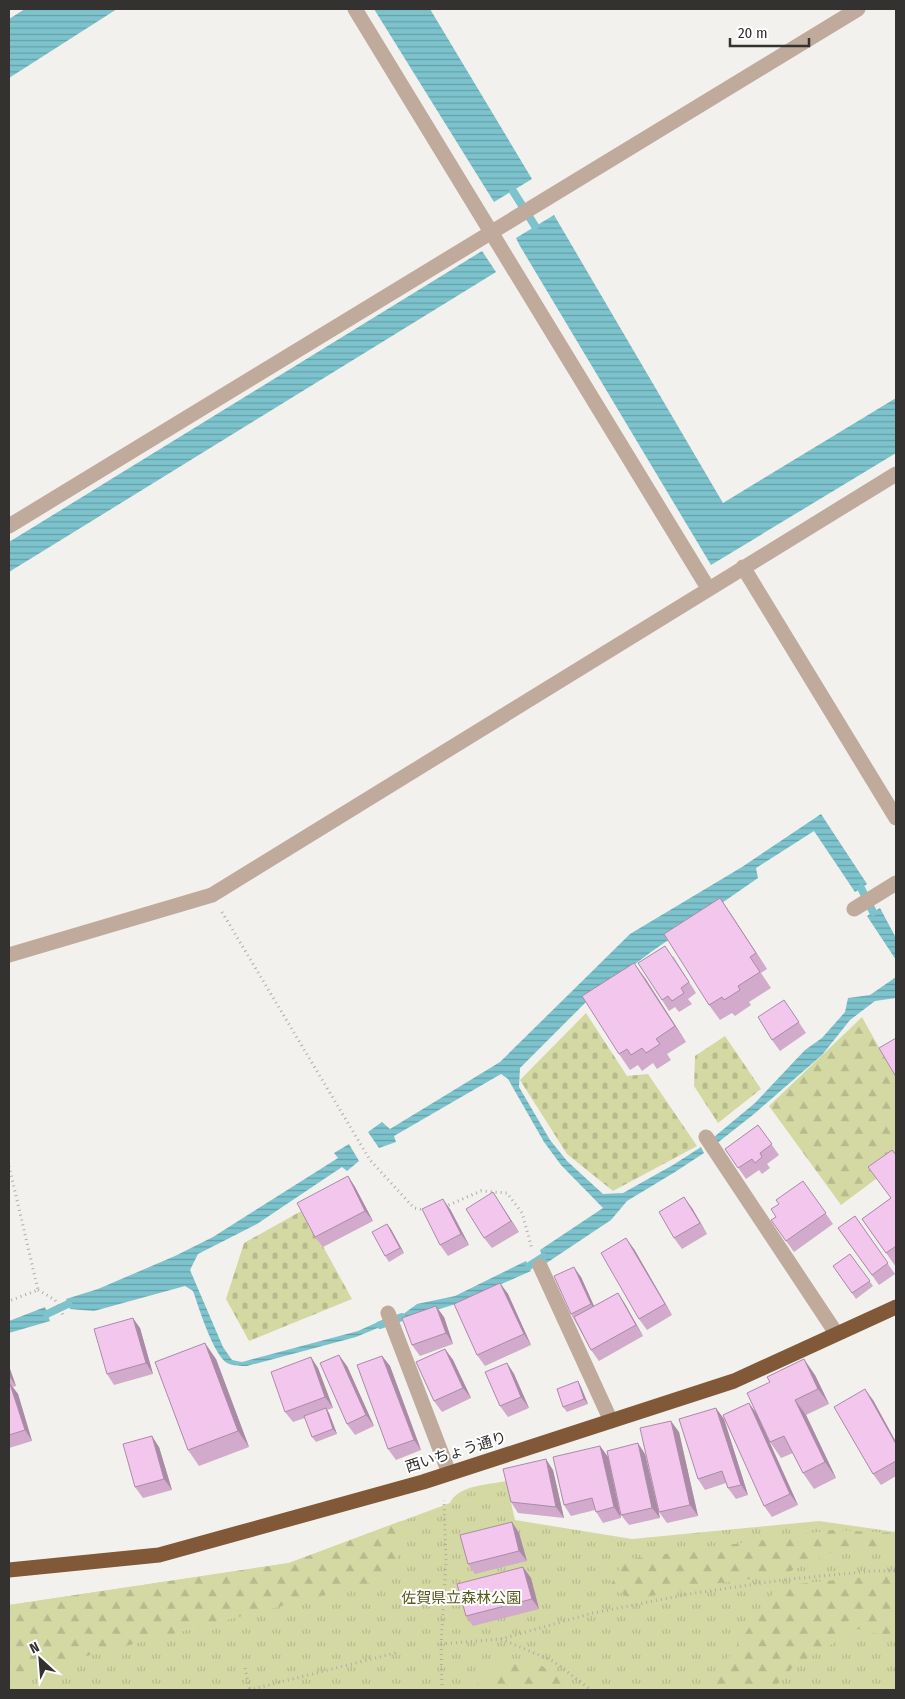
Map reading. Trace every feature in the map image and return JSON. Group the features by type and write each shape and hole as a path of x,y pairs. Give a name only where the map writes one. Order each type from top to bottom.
{"highway":[{"name":"西いちょう通り","path":"9,1570 159,1555 422,1482 734,1381 896,1306"}],"street":[{"path":"355,9 708,588"},
{"path":"9,526 858,9"},
{"path":"9,955 212,895 896,474"},
{"path":"743,567 896,818"},
{"path":"854,909 896,883"},
{"path":"710,1144 836,1333"},
{"path":"540,1266 611,1421"},
{"path":"391,1320 449,1473"}],"path":[{"path":"212,895 370,1160 414,1208 433,1212"},
{"path":"9,1166 38,1290 55,1300 63,1315"},
{"path":"441,1208 481,1191 507,1193 522,1212 532,1250"},
{"path":"9,1301 38,1290"},
{"path":"442,1690 441,1644 446,1562 444,1500"},
{"path":"441,1644 501,1639 593,1614 689,1594 782,1580 872,1571 896,1571"},
{"path":"501,1639 553,1662 591,1690"},
{"path":"245,1668 250,1690 399,1652"}],"green space":[{"path":"586,1013 627,1076 648,1074 697,1146 613,1191 567,1154 520,1080"},
{"path":"862,1017 896,1078 896,1164 841,1205 769,1106"},
{"path":"725,1036 761,1089 718,1123 694,1086 695,1056"},
{"path":"303,1210 352,1299 249,1341 226,1299 244,1243"},
{"name":"佐賀県立森林公園","path":"506,1481 515,1520 632,1539 819,1521 896,1532 896,1690 9,1690 9,1605 289,1563 450,1503 454,1497 466,1489"},
{"path":"401,1521 396,1560 393,1567 382,1580 9,1676 9,1605 289,1563"},
{"path":"832,1530 896,1533 896,1549 841,1548 782,1575 720,1583 631,1599 610,1586 624,1560"},
{"path":"874,1576 896,1576 896,1638 858,1629 794,1666 772,1690 706,1690 778,1586"},
{"path":"510,1658 542,1666 580,1690 471,1690 471,1688"}],"water":[{"path":"25,9 117,9 9,78 9,19"},
{"path":"374,9 430,9 532,179 494,202"},
{"path":"554,215 723,503 896,398 896,453 711,565 516,238"},
{"path":"482,251 496,272 9,572 9,542"},
{"path":"821,814 867,884 855,892 814,831 756,868 758,878 651,952 590,998 520,1068 519,1087 550,1140 567,1161 603,1194 623,1193 701,1147 704,1153 627,1201 611,1220 545,1264 540,1250 603,1208 561,1165 544,1142 508,1079 501,1074 394,1136 396,1142 379,1148 368,1132 382,1122 390,1129 500,1062 630,934 742,867"},
{"path":"880,908 896,938 896,960 867,916"},
{"path":"896,977 896,998 875,1001 850,1020 822,1055 716,1144 714,1137 755,1103 805,1050 822,1038 845,1012 848,998 870,995"},
{"path":"349,1144 359,1161 347,1171 342,1167 257,1224 198,1254 190,1270 223,1347 232,1360 242,1362 358,1331 380,1321 380,1327 356,1337 247,1366 240,1366 227,1363 222,1358 207,1330 193,1291 185,1286 94,1311 70,1309 66,1299 98,1289 175,1256 213,1237 338,1158 334,1153"},
{"path":"526,1261 531,1271 459,1303 404,1320 402,1317 402,1315 417,1304 455,1296"},
{"path":"45,1307 50,1321 9,1333 9,1321"}],"building":[{"path":"720,898 756,953 750,957 760,972 738,986 740,990 724,1000 722,997 709,1005 664,934"},
{"path":"665,946 689,982 681,988 684,993 672,1001 668,996 662,1000 638,963"},
{"path":"634,963 675,1026 656,1039 660,1044 646,1053 642,1048 631,1055 627,1049 619,1054 582,996"},
{"path":"784,1000 799,1022 772,1040 758,1017"},
{"path":"896,1038 896,1077 879,1048"},
{"path":"758,1125 772,1144 760,1153 762,1157 755,1163 752,1159 738,1168 725,1149"},
{"path":"892,1150 896,1155 896,1246 886,1253 862,1219 891,1198 868,1167"},
{"path":"348,1176 365,1211 315,1237 297,1203"},
{"path":"803,1181 826,1213 786,1241 771,1220 776,1217 771,1209 779,1204 776,1200"},
{"path":"493,1192 511,1221 484,1238 466,1209"},
{"path":"684,1197 700,1223 674,1238 659,1212"},
{"path":"443,1199 461,1234 440,1245 422,1209"},
{"path":"855,1216 888,1263 872,1275 838,1228"},
{"path":"387,1224 400,1248 385,1256 372,1232"},
{"path":"626,1238 665,1304 639,1319 601,1253"},
{"path":"850,1254 870,1281 852,1293 833,1266"},
{"path":"574,1267 591,1304 571,1314 554,1276"},
{"path":"500,1283 524,1334 477,1355 454,1304"},
{"path":"618,1293 636,1325 591,1350 574,1317"},
{"path":"436,1306 446,1333 412,1345 402,1318"},
{"path":"133,1318 146,1363 107,1374 94,1329"},
{"path":"205,1343 238,1431 188,1450 155,1362"},
{"path":"445,1349 463,1388 434,1401 416,1362"},
{"path":"339,1355 366,1415 347,1424 320,1363"},
{"path":"382,1356 414,1440 388,1449 357,1365"},
{"path":"311,1357 325,1397 285,1412 271,1372"},
{"path":"804,1359 818,1389 795,1400 825,1462 803,1473 784,1436 770,1442 747,1393 770,1382 767,1377"},
{"path":"507,1363 521,1397 500,1406 485,1372"},
{"path":"578,1381 584,1399 563,1407 557,1389"},
{"path":"9,1384 25,1430 9,1435"},
{"path":"865,1389 896,1444 896,1461 873,1474 834,1407"},
{"path":"749,1403 790,1494 764,1506 723,1415"},
{"path":"326,1408 333,1429 312,1437 304,1416"},
{"path":"716,1408 741,1485 728,1488 722,1471 698,1479 679,1419"},
{"path":"671,1421 690,1505 659,1512 640,1428"},
{"path":"152,1436 164,1479 135,1487 123,1444"},
{"path":"638,1443 652,1508 621,1515 607,1451"},
{"path":"600,1446 614,1507 596,1512 592,1498 564,1505 553,1457"},
{"path":"546,1459 556,1507 511,1502 503,1469"},
{"path":"512,1522 519,1551 468,1564 460,1535"},
{"path":"523,1567 532,1599 466,1616 457,1584"}],"waterway":[{"path":"513,191 535,226"},
{"path":"861,888 873,912"},
{"path":"529,1266 543,1257"},
{"path":"47,1314 68,1304"},
{"path":"380,1325 402,1317"}]}
